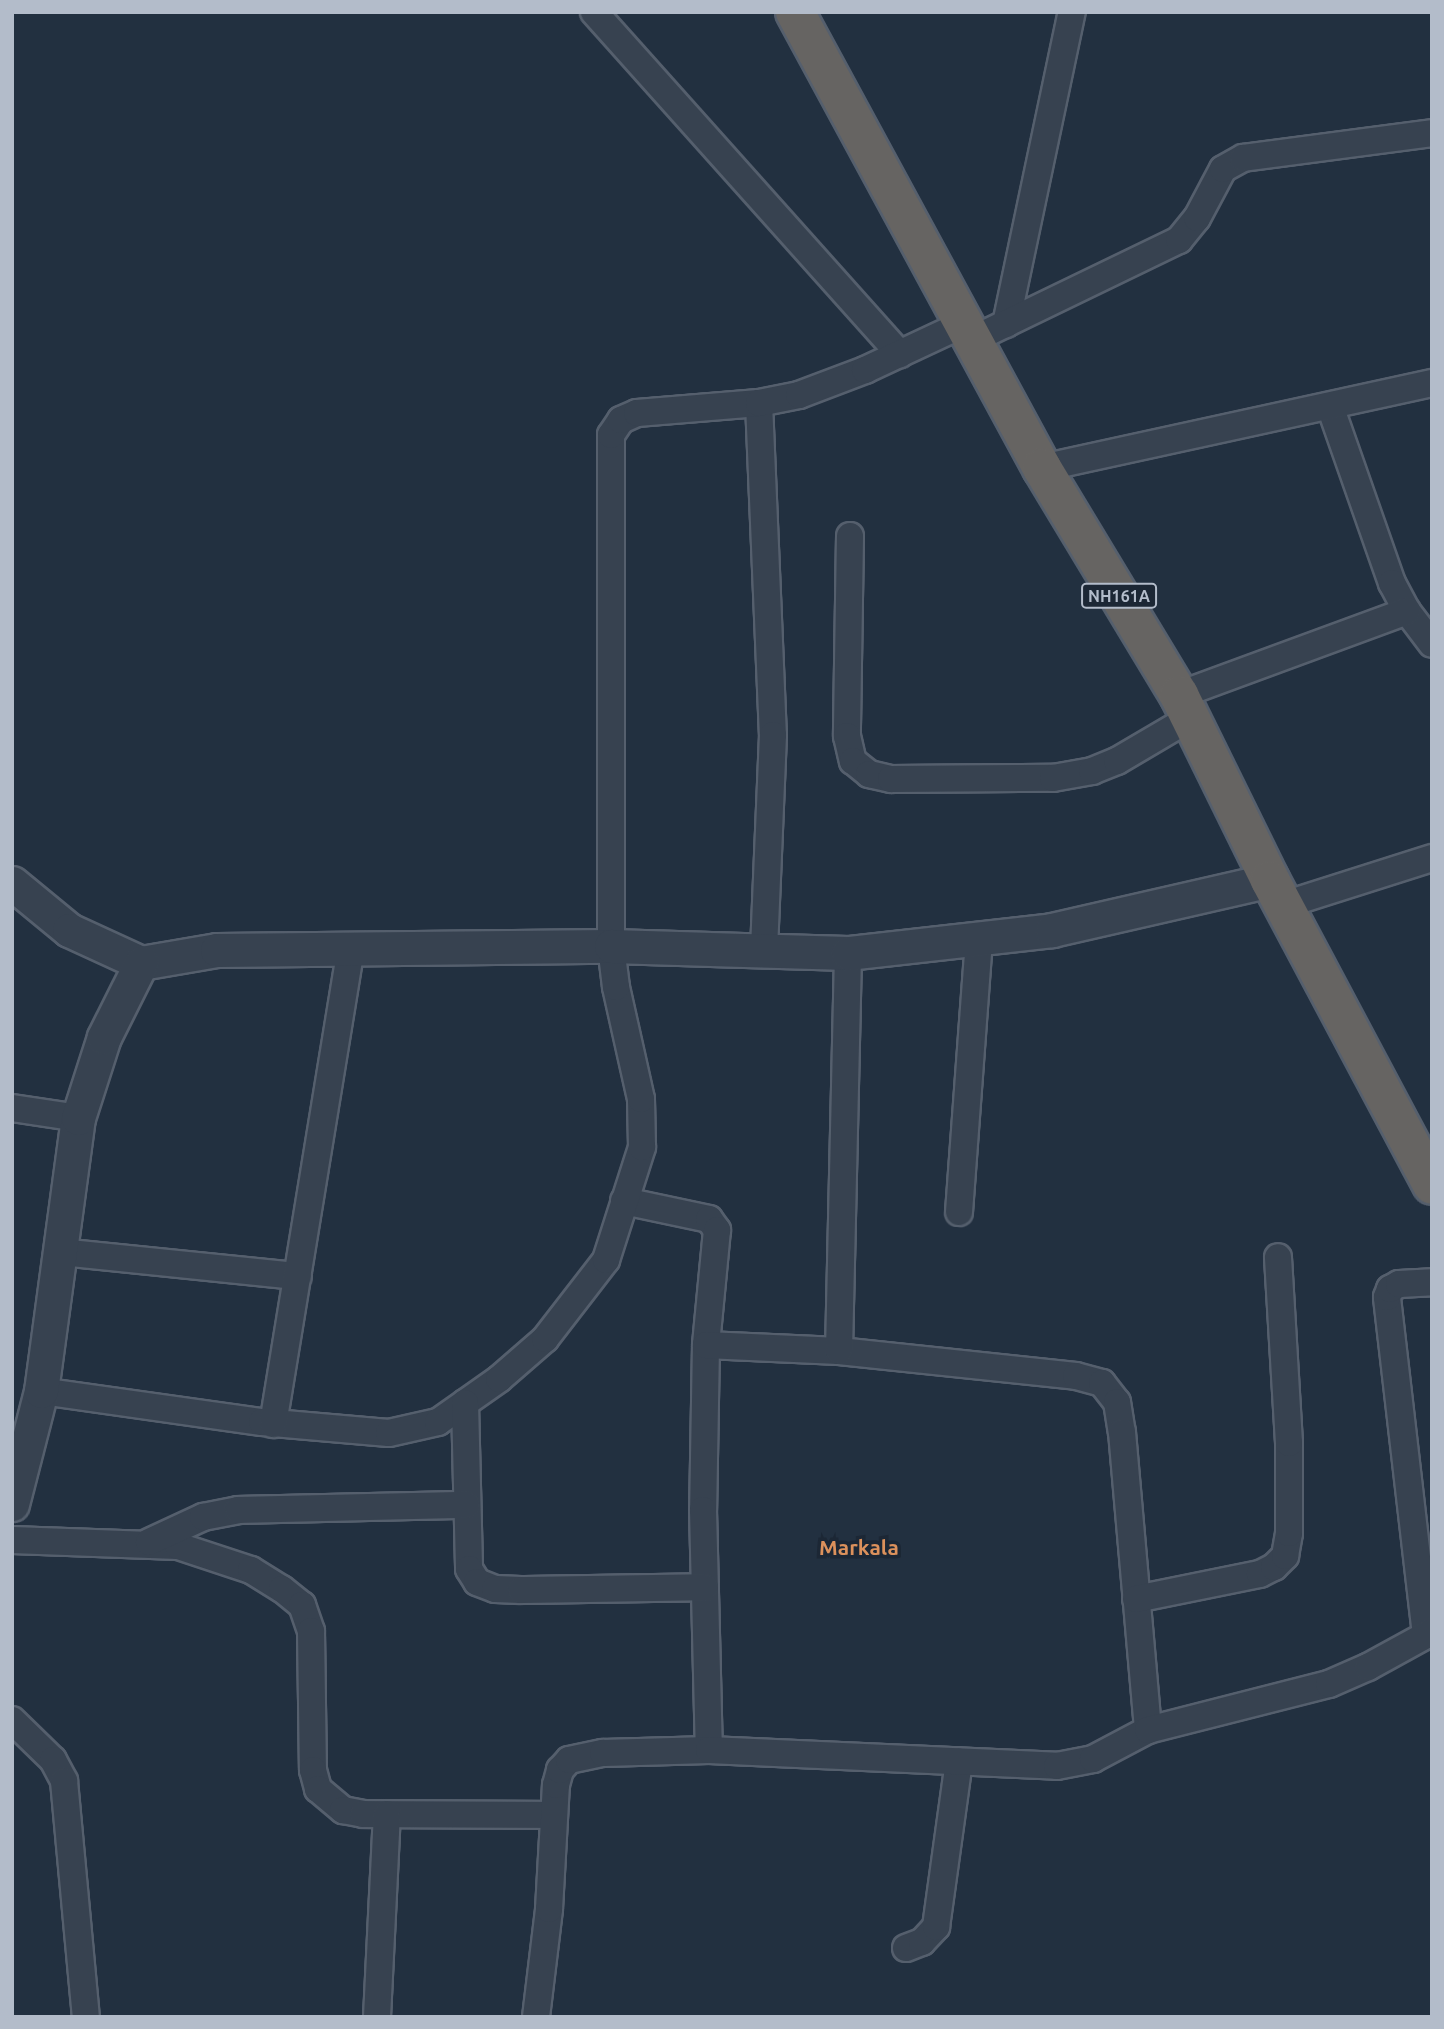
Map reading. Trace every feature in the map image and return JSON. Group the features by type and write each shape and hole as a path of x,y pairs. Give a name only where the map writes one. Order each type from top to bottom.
{"highway":[{"name":"NH161A","path":"795,12 980,329 1042,468 1184,706 1277,892 1432,1185"}],"street":[{"path":"594,12 900,354"},
{"path":"980,329 1072,12"},
{"path":"41,1391 273,1424 390,1433 438,1422 545,1339 606,1260 642,1147 640,1099 616,986 611,946 611,435 621,420 637,413 759,403 799,395 832,384 900,354 980,329 1179,240 1198,218 1223,169 1243,158 1432,133"},
{"path":"1042,468 1432,383"},
{"path":"759,403 773,735 764,950"},
{"path":"1330,406 1392,583 1407,611 1432,644"},
{"path":"850,536 847,736 853,761 869,774 891,779 1053,778 1092,771 1117,761 1184,706 1407,611"},
{"path":"12,883 69,930 141,963 218,950 611,946 848,953 1052,930 1277,892 1432,858"},
{"path":"958,1212 979,938"},
{"path":"273,1424 351,949"},
{"path":"839,1351 848,953"},
{"path":"12,1504 41,1391 78,1118 104,1037 141,963"},
{"path":"12,1108 78,1118"},
{"path":"624,1201 709,1219 717,1230 706,1345 705,1587 709,1750"},
{"path":"60,1252 298,1276"},
{"path":"1136,1599 1260,1574 1274,1567 1285,1556 1289,1533 1289,1443 1278,1257"},
{"path":"536,2017 549,1909 554,1815 560,1770 569,1760 603,1753 709,1750 1056,1766 1093,1759 1148,1730 1329,1684 1368,1667 1429,1633 1387,1297 1390,1289 1399,1284 1432,1282"},
{"path":"706,1345 839,1351 1076,1376 1102,1383 1117,1402 1122,1432 1148,1730"},
{"path":"465,1403 469,1569 477,1582 495,1589 705,1587"},
{"path":"147,1543 203,1517 238,1510 467,1505"},
{"path":"12,1540 178,1546 251,1570 302,1605 311,1631 313,1770 318,1789 343,1810 387,1814 554,1815"},
{"path":"12,1720 53,1760 64,1781 86,2017"},
{"path":"906,1948 922,1942 936,1927 959,1762"},
{"path":"377,2017 387,1814"}],"district":[{"name":"Markala","path":"859,1547"}]}
